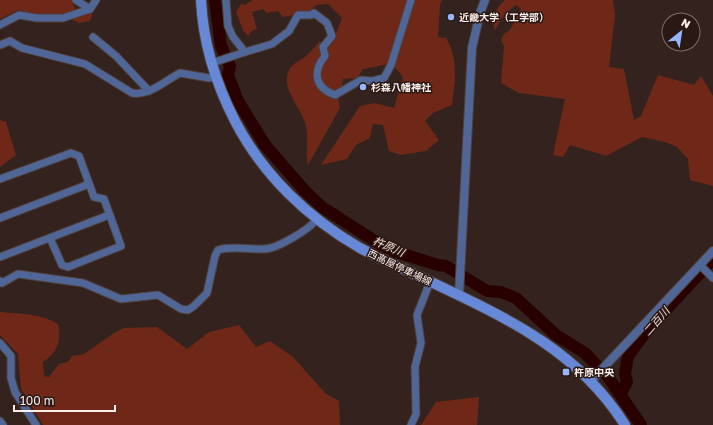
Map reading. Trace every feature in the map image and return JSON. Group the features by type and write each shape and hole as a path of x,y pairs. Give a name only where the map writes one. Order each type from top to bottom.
{"main road":[{"name":"西高屋停車場線","path":"201,0 206,40 217,62 216,77 228,107 243,136 260,162 281,187 317,219 361,249 496,312 530,332 558,352 591,381 624,425"}],"street":[{"path":"76,0 90,9"},
{"path":"0,25 19,15 37,18 63,18 90,9 96,0"},
{"path":"226,0 228,26 233,37 245,52"},
{"path":"217,62 272,44 289,30 298,15 311,15 314,13 327,23 332,36 323,47 325,56 318,65 317,80 319,85 327,92 335,95 361,80 372,81 384,78 391,65 411,0"},
{"path":"459,295 472,48 480,13 485,0"},
{"path":"93,37 116,56 149,91"},
{"path":"0,45 10,41 22,48 85,64 132,93 140,94 149,91 180,73 209,78 216,77"},
{"path":"0,179 71,153 79,156 94,197 104,200 121,246 68,267 62,265 50,238"},
{"path":"0,216 89,184"},
{"path":"0,257 109,215"},
{"path":"0,281 2,283 18,274 83,283 121,299 158,295 181,309 188,310 207,293 215,256 218,250 230,248 265,250 275,247 310,226 317,219"},
{"path":"591,381 713,251"},
{"path":"700,265 713,278"},
{"path":"411,425 416,414 414,379 421,343 417,316 430,282"},
{"path":"0,343 11,356 11,378 16,392 36,425"},
{"path":"0,421 3,425"}],"shaded area":[{"path":"0,0 72,0 77,15 90,10 92,15 90,21 79,23 64,15 36,15 18,10 0,19"},
{"path":"252,0 408,0 389,64 363,69 357,78 343,79 342,86 334,91 323,86 319,77 326,48 332,44 342,18 328,4 316,5 309,13 283,17 278,11 267,13 263,9 252,12 257,29 253,30 248,36 243,30 236,12 241,4 245,5"},
{"path":"413,0 442,0 440,5 438,37 446,38 453,54 455,79 452,105 433,113 425,121 439,140 426,151 401,155 389,151 383,125 373,124 370,138 356,145 347,159 321,165 360,106 375,103 394,108 403,77 393,65"},
{"path":"505,0 613,0 615,15 609,67 624,69 634,120 641,116 658,75 694,85 701,76 713,96 713,186 690,180 688,159 677,147 665,142 642,137 606,156 570,145 563,157 553,155 565,99 519,93 501,83 504,46 501,40 504,34 510,30 521,9 516,5 509,10 501,19 495,31 495,14 499,6"},
{"path":"320,41 323,55 316,63 316,85 332,98 338,97 340,108 308,165 306,126 288,88 287,81 288,73 292,66 307,55"},
{"path":"0,120 6,122 16,155 0,167"},
{"path":"0,312 37,316 51,320 58,324 59,341 52,354 43,362 44,376 49,377 59,364 68,362 72,356 84,354 114,333 124,328 157,327 187,349 209,332 239,325 256,347 270,341 293,357 326,394 339,401 340,425 43,425 21,389 18,354 0,335"},
{"path":"479,397 477,425 421,425 436,402"}],"waterway":[{"name":"杵原川","path":"215,0 221,46 230,66 228,75 238,101 265,145 305,191 322,207 393,251 438,265 446,266 487,291 501,292 516,298 556,335 585,353 608,377 641,425"},
{"name":"二百川","path":"621,393 627,382 625,374 628,356 649,328 713,259"}],"place":[{"name":"近畿大学（工学部）","path":"451,17"},
{"name":"杉森八幡神社","path":"363,87"},
{"name":"杵原中央","path":"566,372"}]}
